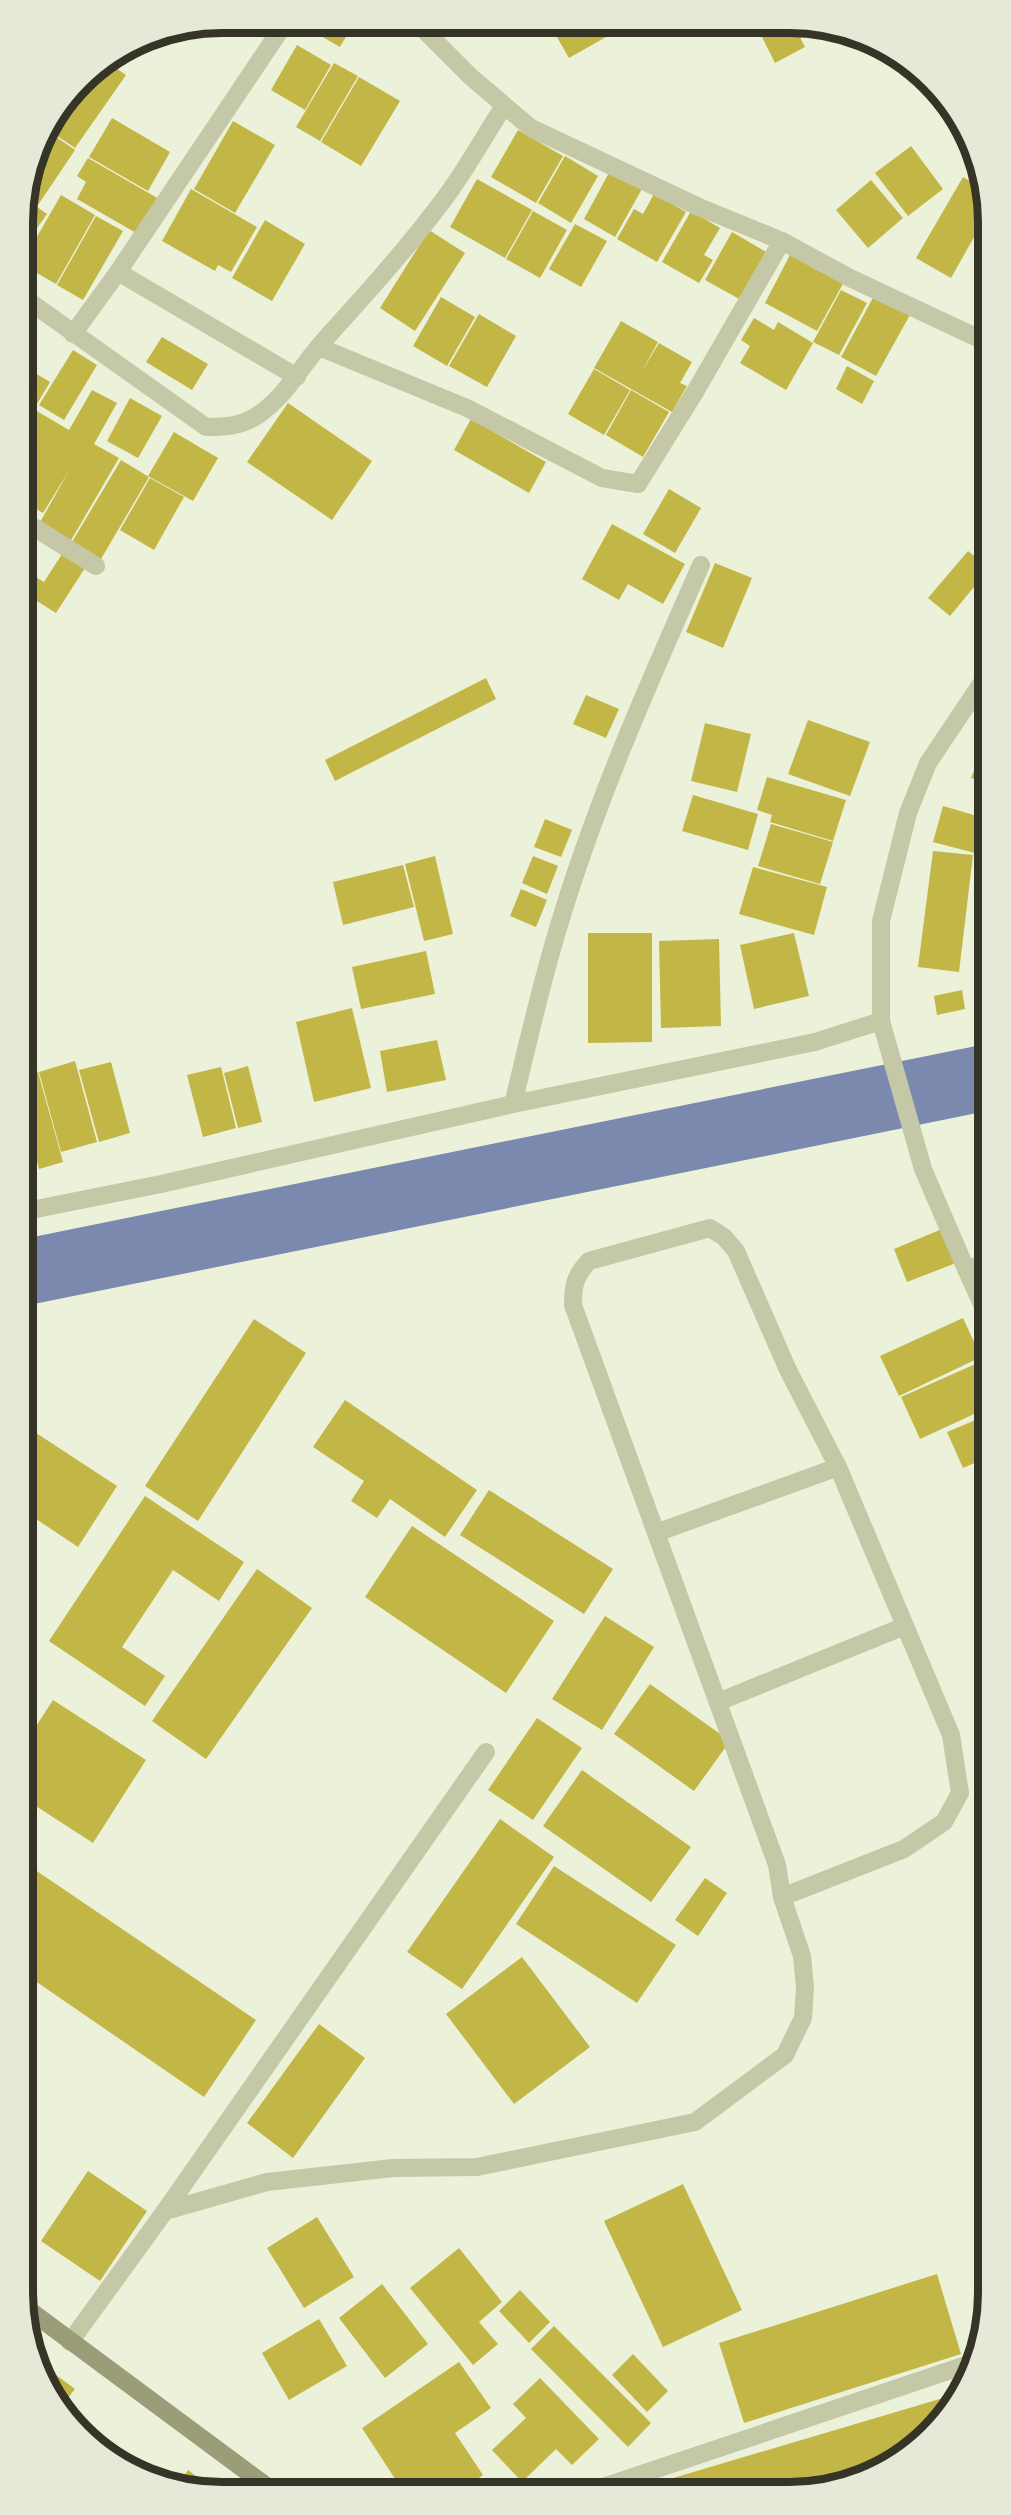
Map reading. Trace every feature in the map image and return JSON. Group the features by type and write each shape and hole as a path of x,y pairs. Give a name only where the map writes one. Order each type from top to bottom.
{"street":[{"path":"73,334 118,272 278,33"},
{"path":"427,33 471,77 531,128 699,207 782,241 850,278 978,338"},
{"path":"33,304 206,427 241,424 258,415 297,377 319,347 432,216 504,106"},
{"path":"319,347 467,408 602,478 638,484 695,393 782,241"},
{"path":"118,272 297,377"},
{"path":"33,527 96,566"},
{"path":"513,1104 556,932 594,819 642,696 701,565"},
{"path":"978,688 928,763 908,813 881,921 881,1021 923,1169 978,1296"},
{"path":"33,1210 161,1185 513,1104 815,1042 881,1021"},
{"path":"165,2211 267,2182 393,2168 477,2167 695,2122 785,2055 803,2018 805,1988 802,1956 782,1897 777,1865 573,1305 573,1283 579,1271 589,1261 711,1228 724,1237 736,1251 788,1370 838,1467 951,1735 960,1793 944,1822 904,1849 782,1897"},
{"path":"966,1269 978,1266"},
{"path":"656,1533 838,1467"},
{"path":"718,1701 905,1626"},
{"path":"70,2342 165,2211 486,1752"},
{"path":"35,2314 261,2482"},
{"path":"618,2482 964,2366"}],"building":[{"path":"316,33 348,33 340,47"},
{"path":"555,33 604,33 606,37 569,58"},
{"path":"760,33 798,33 805,47 775,63"},
{"path":"297,45 331,65 305,110 271,90"},
{"path":"334,63 358,76 320,141 296,127"},
{"path":"114,67 126,75 75,148 55,134 58,127 88,88"},
{"path":"359,77 400,101 361,166 321,142"},
{"path":"112,118 170,152 148,191 89,157"},
{"path":"233,121 275,145 235,213 194,189"},
{"path":"518,130 563,156 536,203 491,177"},
{"path":"54,135 75,150 38,205 34,202 39,173"},
{"path":"911,146 943,189 908,216 875,173"},
{"path":"565,156 598,176 571,223 538,203"},
{"path":"88,158 159,199 138,234 77,199 86,182 77,176"},
{"path":"611,169 643,187 615,237 584,219"},
{"path":"963,177 974,183 978,230 951,278 916,258"},
{"path":"477,179 532,210 505,258 450,227"},
{"path":"871,180 903,218 868,248 836,210"},
{"path":"191,189 257,227 231,272 218,265 215,271 162,241"},
{"path":"654,194 686,212 657,262 617,239 634,209 643,214"},
{"path":"61,195 95,215 56,284 33,271 33,244"},
{"path":"34,205 47,214 33,234"},
{"path":"533,211 567,230 540,278 506,259"},
{"path":"691,211 720,228 704,255 713,260 699,283 662,262"},
{"path":"96,216 123,231 83,300 57,285"},
{"path":"265,220 305,244 272,301 232,278"},
{"path":"575,224 607,241 581,287 549,269"},
{"path":"429,230 465,253 415,331 380,308"},
{"path":"732,232 768,253 741,300 705,280"},
{"path":"792,251 845,280 817,331 765,303"},
{"path":"841,290 867,303 839,355 813,342"},
{"path":"875,294 911,313 876,376 841,357"},
{"path":"441,297 475,317 447,366 413,346"},
{"path":"479,314 516,336 487,387 449,366"},
{"path":"754,318 774,330 778,322 813,343 786,390 740,363 750,346 741,340"},
{"path":"621,321 658,342 641,373 659,343 692,362 680,383 687,386 672,412 594,368"},
{"path":"162,337 208,364 192,390 146,362"},
{"path":"73,350 97,365 64,420 39,405"},
{"path":"847,366 874,381 862,404 836,389"},
{"path":"594,369 630,390 604,435 568,414"},
{"path":"33,372 50,382 33,411"},
{"path":"92,390 117,403 94,444 119,458 70,542 39,524 70,469 43,513 33,507 33,414 35,410 69,430"},
{"path":"631,390 669,412 643,457 606,435"},
{"path":"130,398 162,416 138,458 107,441"},
{"path":"288,403 372,461 332,520 247,462"},
{"path":"471,419 546,462 529,493 454,450"},
{"path":"174,432 218,458 193,501 148,476"},
{"path":"121,460 149,477 101,559 72,542"},
{"path":"150,478 184,497 154,550 120,530"},
{"path":"669,489 701,508 675,553 643,534"},
{"path":"612,524 685,564 663,604 628,584 619,600 582,579"},
{"path":"968,551 978,559 978,582 950,616 928,598"},
{"path":"62,554 85,568 56,613 33,599 33,576 44,582"},
{"path":"715,563 752,578 723,648 686,632"},
{"path":"486,678 496,699 335,781 325,760"},
{"path":"586,695 619,709 606,738 573,724"},
{"path":"808,720 870,742 850,796 788,774"},
{"path":"705,723 751,734 737,792 691,781"},
{"path":"978,760 978,780 971,778"},
{"path":"767,777 846,800 833,841 770,822 772,815 757,810"},
{"path":"693,795 758,814 748,850 682,831"},
{"path":"943,806 978,816 978,841 975,853 933,842"},
{"path":"545,819 572,830 561,857 534,847"},
{"path":"771,824 833,842 820,884 758,866"},
{"path":"933,851 973,855 959,972 918,967"},
{"path":"435,856 453,934 424,941 405,864"},
{"path":"533,856 558,866 547,894 522,883"},
{"path":"403,865 414,907 343,925 333,882"},
{"path":"753,867 827,887 814,935 739,914"},
{"path":"521,889 547,900 536,927 510,916"},
{"path":"588,933 652,933 652,1042 588,1043"},
{"path":"794,933 809,996 754,1009 740,945"},
{"path":"719,939 721,1026 661,1028 659,941"},
{"path":"426,951 435,994 361,1009 352,967"},
{"path":"962,990 965,1009 937,1015 934,996"},
{"path":"352,1008 371,1088 314,1102 296,1022"},
{"path":"437,1040 446,1080 387,1092 380,1051"},
{"path":"75,1061 97,1142 61,1152 39,1072"},
{"path":"111,1062 130,1133 99,1142 79,1070"},
{"path":"248,1066 262,1122 238,1128 224,1073"},
{"path":"221,1067 236,1128 203,1137 187,1075"},
{"path":"38,1072 63,1162 39,1169 33,1147 33,1073"},
{"path":"942,1229 956,1263 907,1282 894,1249"},
{"path":"963,1318 978,1350 978,1358 899,1396 880,1356"},
{"path":"254,1319 306,1353 198,1521 145,1486"},
{"path":"978,1363 978,1412 920,1439 901,1397"},
{"path":"345,1400 477,1490 445,1537 390,1499 377,1518 351,1501 364,1481 313,1447"},
{"path":"978,1419 978,1461 963,1468 947,1432"},
{"path":"33,1431 117,1486 78,1547 33,1517"},
{"path":"489,1490 613,1569 584,1614 460,1535"},
{"path":"145,1496 244,1562 219,1601 173,1570 122,1647 165,1676 145,1706 49,1641"},
{"path":"412,1526 554,1621 506,1693 365,1597"},
{"path":"257,1569 312,1608 206,1759 152,1721"},
{"path":"605,1616 654,1647 602,1730 552,1699"},
{"path":"650,1684 730,1741 694,1791 614,1734"},
{"path":"53,1700 146,1760 93,1843 33,1804 33,1731"},
{"path":"537,1718 582,1748 533,1820 488,1790"},
{"path":"582,1770 691,1847 651,1902 543,1826"},
{"path":"500,1819 554,1857 462,1989 407,1952"},
{"path":"554,1866 676,1945 637,2003 516,1924"},
{"path":"33,1868 256,2020 204,2097 33,1979"},
{"path":"705,1878 727,1893 698,1936 675,1920"},
{"path":"522,1957 590,2047 514,2104 446,2014"},
{"path":"319,2024 365,2058 293,2158 247,2123"},
{"path":"88,2171 147,2211 100,2281 41,2241"},
{"path":"683,2184 742,2310 663,2347 604,2221"},
{"path":"317,2217 354,2277 304,2308 267,2248"},
{"path":"459,2248 502,2302 479,2322 498,2344 473,2365 410,2288"},
{"path":"937,2274 961,2354 744,2423 719,2343"},
{"path":"382,2284 428,2344 385,2378 339,2318"},
{"path":"520,2290 550,2322 529,2343 499,2311"},
{"path":"319,2319 347,2366 289,2400 262,2353"},
{"path":"554,2326 651,2423 628,2447 531,2349"},
{"path":"633,2354 668,2391 647,2412 612,2375"},
{"path":"459,2362 491,2408 455,2433 483,2475 473,2482 397,2482 362,2428"},
{"path":"49,2370 75,2389 66,2400"},
{"path":"540,2378 599,2439 572,2465 556,2449 522,2482 492,2450 526,2418 513,2404"},
{"path":"947,2397 923,2427 904,2443 873,2463 838,2476 789,2482 660,2482"},
{"path":"188,2470 202,2480 197,2480 183,2477"}],"waterway":[{"path":"33,1271 978,1079"}]}
